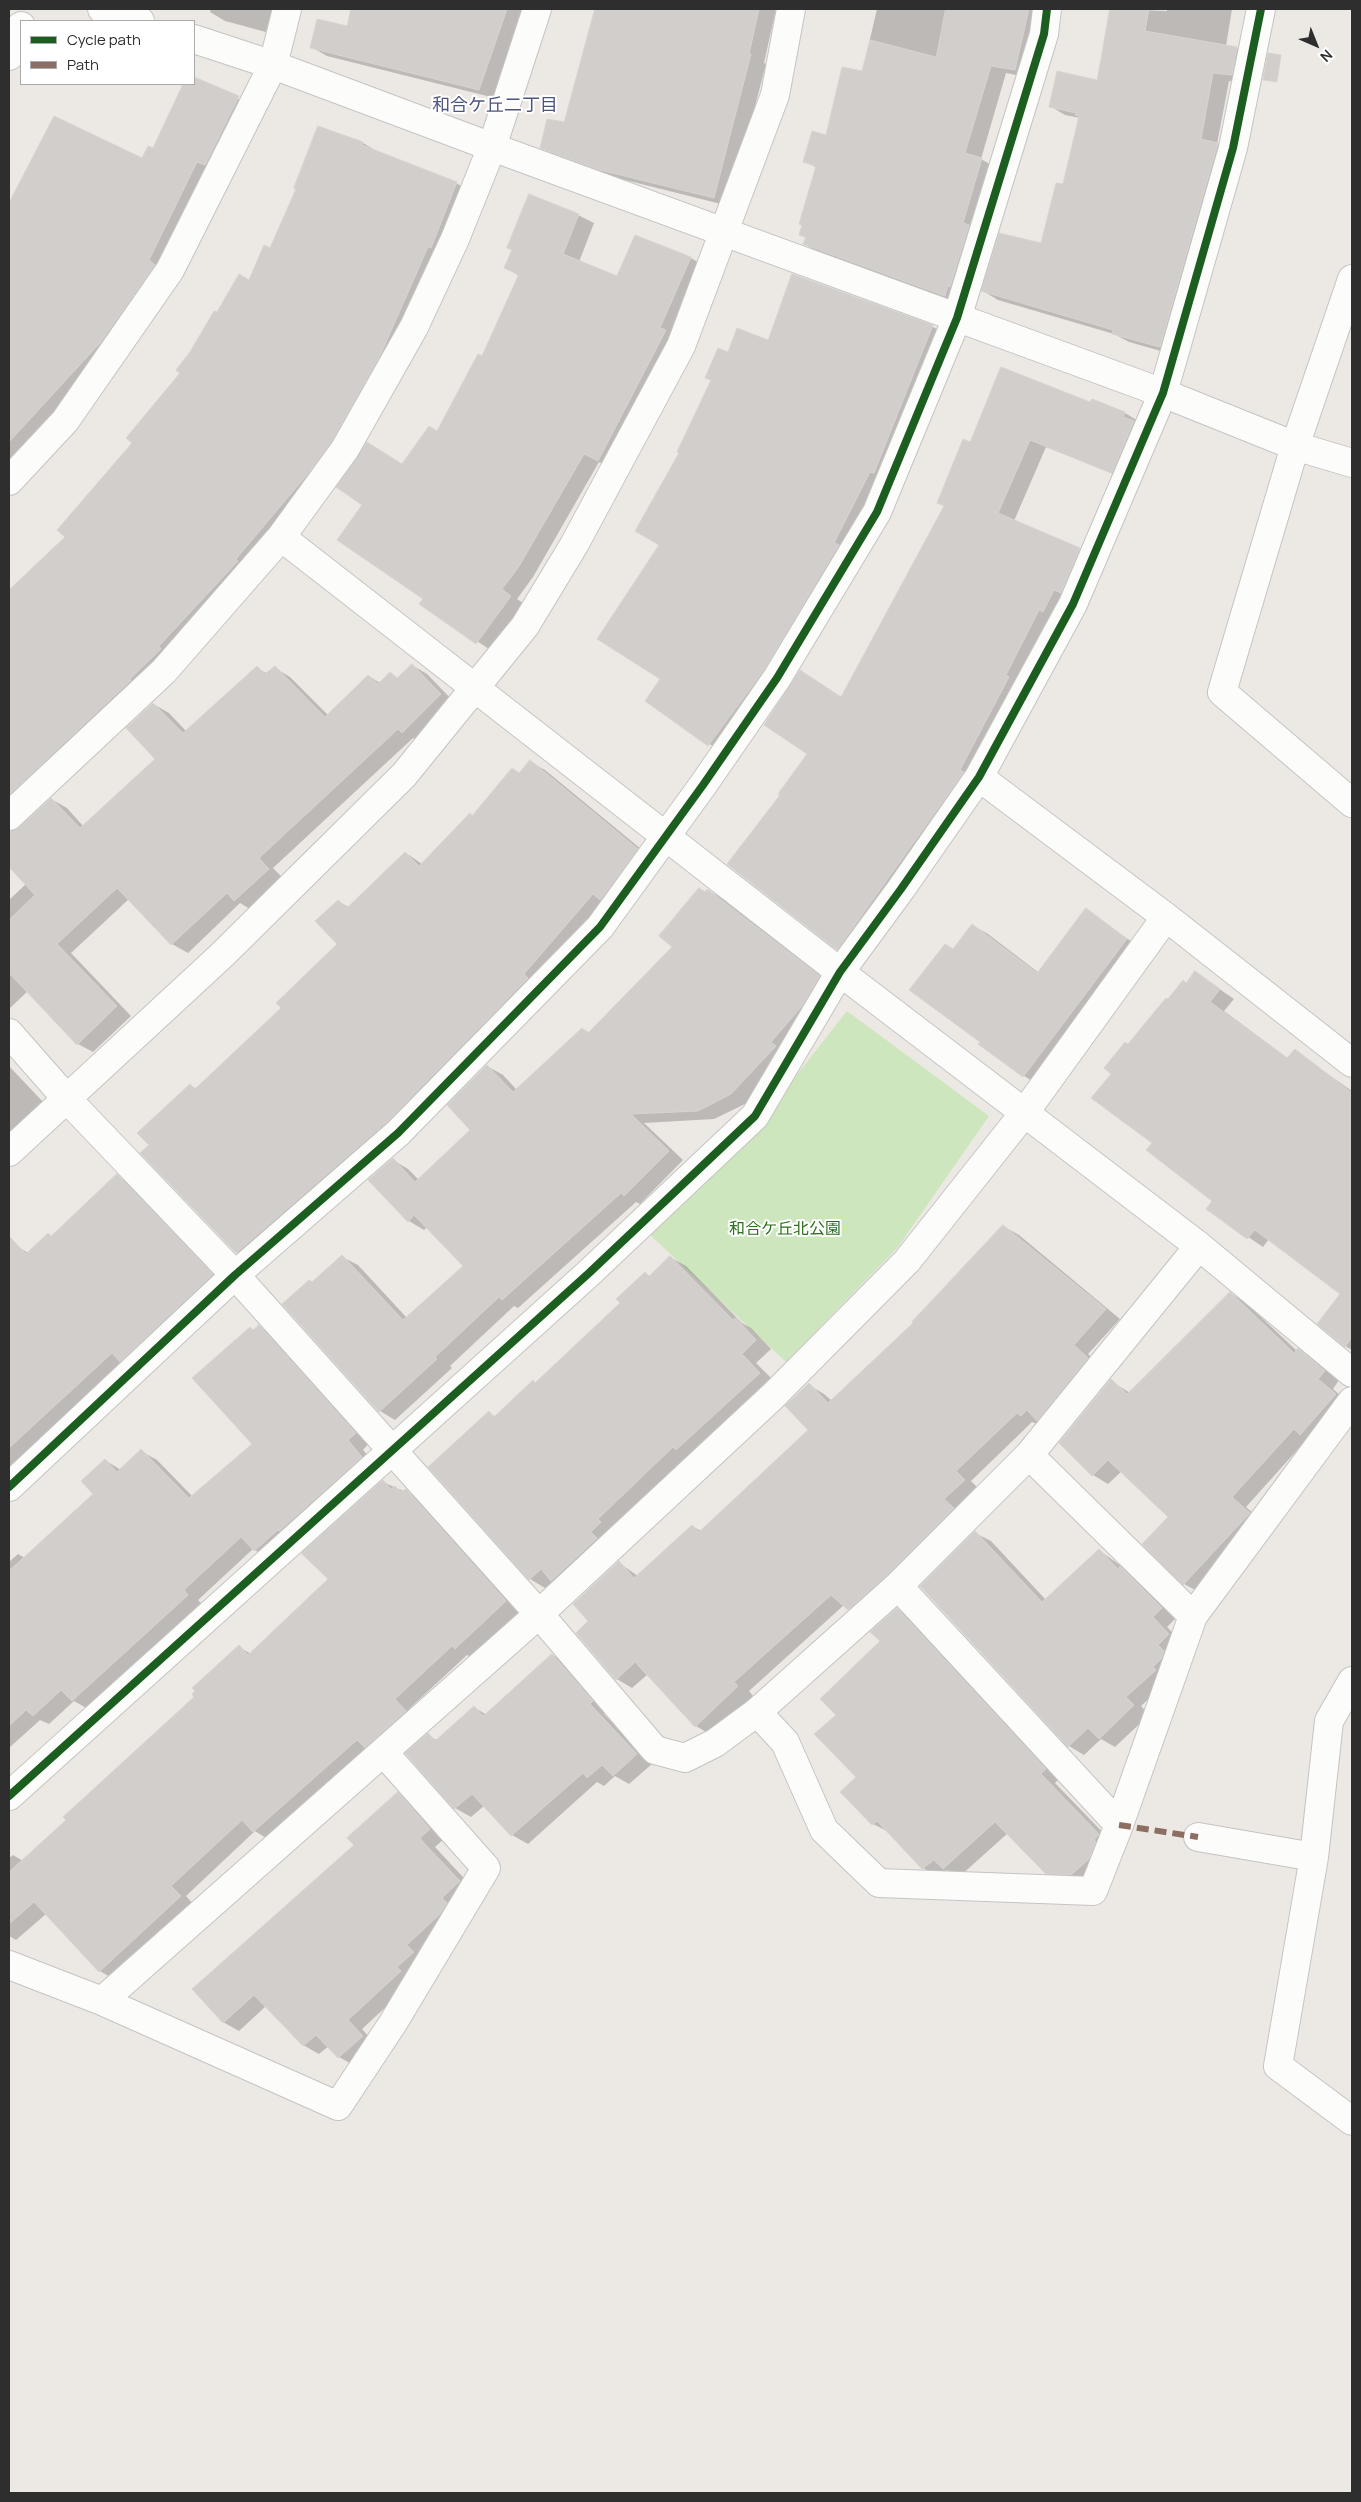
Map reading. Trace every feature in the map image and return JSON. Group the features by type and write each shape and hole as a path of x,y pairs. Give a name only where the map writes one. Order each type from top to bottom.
{"street":[{"path":"102,9 137,20"},
{"path":"9,481 65,421 170,270 273,64 287,9"},
{"path":"9,816 164,671 281,537 345,449 414,327 455,240 492,147 537,9"},
{"path":"9,1152 222,956 404,775 525,626 574,545 681,346 775,95 791,9"},
{"path":"9,1487 235,1275 398,1133 600,927 777,678 877,512 957,318 1044,34 1047,9"},
{"path":"9,1796 589,1273 755,1116 840,972 902,889 979,777 1073,604 1163,393 1233,148 1261,9"},
{"path":"9,56 20,28"},
{"path":"195,39 273,64 492,147 1163,393 1295,446 1352,463"},
{"path":"1352,279 1295,446 1222,692 1352,803"},
{"path":"281,537 840,972 1199,1246 1352,1373"},
{"path":"979,777 1166,917 1352,1063"},
{"path":"102,2002 539,1614 773,1396 907,1262 1025,1112 1166,917"},
{"path":"9,1033 67,1099 235,1275 390,1451 539,1614 655,1750 685,1758 715,1743 757,1712 898,1586 1029,1455 1199,1246"},
{"path":"757,1712 785,1742 824,1830 879,1883 1092,1892 1119,1825 1194,1616 1352,1401"},
{"path":"1029,1455 1194,1616"},
{"path":"898,1586 1119,1825"},
{"path":"1352,1681 1329,1721 1314,1857 1278,2066 1352,2122"},
{"path":"10,1973 102,2002 338,2106 393,2023 486,1868 384,1753"},
{"path":"1198,1837 1314,1857"}],"green space":[{"name":"和合ケ丘北公園","path":"847,1011 989,1116 898,1247 786,1362 648,1233 762,1119"}],"building":[{"path":"351,9 507,9 479,90 310,48 317,19 347,26"},
{"path":"595,9 759,9 749,54 751,54 714,198 596,169 540,148 547,119 564,122"},
{"path":"946,9 1029,9 1015,70 991,66 965,153 982,158 963,223 969,225 950,287 948,286 945,296 803,244 806,237 799,235 802,225 799,224 816,166 803,162 812,131 826,135 842,67 862,71 870,40 936,57"},
{"path":"1110,9 1149,9 1145,31 1237,47 1232,75 1213,73 1201,139 1218,143 1160,347 1112,334 1113,330 981,291 999,233 1041,243 1056,183 1063,184 1079,116 1075,115 1076,113 1049,107 1057,71 1097,80"},
{"path":"1268,53 1281,55 1277,82 1263,80"},
{"path":"195,77 239,96 205,165 197,162 149,260 155,265 100,343 9,442 9,203 54,116 142,158 148,146 153,148 183,85 195,85"},
{"path":"318,126 363,142 362,145 457,182 431,248 428,247 380,356 332,441 311,470 236,559 238,561 159,646 161,649 131,680 9,795 9,590 65,537 57,530 132,443 126,438 180,373 176,370 190,352 214,311 217,312 239,274 249,280 264,245 270,248 296,189 294,188"},
{"path":"529,194 579,214 563,254 617,276 635,235 691,257 660,328 666,330 598,461 584,454 518,568 502,589 511,596 476,644 419,604 423,599 337,540 362,505 336,487 367,442 402,464 429,426 437,431 478,354 482,356 519,274 504,268 512,250 507,248"},
{"path":"792,274 933,325 874,473 870,472 834,543 839,545 764,670 708,746 645,701 660,679 597,639 659,545 635,531 679,453 677,452 711,380 705,378 718,348 728,352 737,328 768,340"},
{"path":"1001,367 1090,402 1092,399 1125,412 1123,417 1134,421 1112,473 1030,440 998,513 1080,548 1061,593 1054,590 1043,612 1039,610 1006,675 1009,677 960,770 964,772 837,950 727,864 780,795 778,794 807,754 764,725 800,670 841,697 944,506 937,503 963,439 970,442"},
{"path":"412,664 441,694 402,733 398,729 259,858 269,869 234,901 227,893 171,945 117,888 57,944 117,1006 77,1045 9,973 9,920 35,895 9,867 9,831 20,827 51,798 80,828 155,759 126,728 153,703 183,733 257,666 265,674 275,666 325,717 368,675 378,684 390,672 397,678"},
{"path":"530,760 638,849 600,900 593,894 524,974 528,978 387,1122 236,1253 140,1153 149,1145 137,1133 190,1084 195,1089 281,1008 276,1003 337,944 315,921 338,900 347,908 405,852 419,866 470,813 472,816 512,768 519,773"},
{"path":"699,888 705,892 707,889 820,976 802,1006 771,1042 776,1046 731,1094 698,1111 631,1114 669,1151 624,1196 621,1193 502,1300 499,1297 435,1357 437,1359 379,1412 282,1304 309,1280 312,1282 342,1255 403,1320 463,1266 414,1215 408,1222 368,1180 393,1158 415,1182 470,1130 447,1105 487,1065 513,1092 582,1028 588,1033 672,947 659,936"},
{"path":"1086,908 1127,939 1023,1077 978,1044 980,1042 909,990 945,944 953,949 972,924 1037,973"},
{"path":"1195,971 1220,989 1210,1002 1287,1058 1295,1049 1352,1093 1352,1337 1345,1347 1317,1324 1340,1294 1255,1230 1247,1239 1206,1209 1212,1201 1146,1150 1152,1143 1091,1098 1111,1074 1104,1068 1125,1042 1128,1044 1166,998 1168,999 1183,980 1186,983"},
{"path":"117,1174 213,1274 120,1362 112,1353 9,1448 9,1236 26,1254 48,1233 51,1236"},
{"path":"1003,1225 1106,1309 1074,1345 1088,1358 1037,1421 1027,1410 1021,1416 1017,1413 956,1471 965,1480 944,1499 954,1508 887,1575 848,1610 831,1595 734,1682 738,1686 695,1727 635,1662 616,1680 576,1633 588,1621 573,1604 619,1561 634,1578 692,1525 699,1532 808,1430 785,1406 809,1383 828,1403 913,1323"},
{"path":"670,1256 733,1320 736,1318 756,1340 742,1354 760,1373 676,1450 673,1447 598,1519 601,1522 591,1532 597,1538 551,1581 541,1569 529,1580 428,1467 489,1411 494,1417 533,1380 535,1383 620,1303 616,1299 645,1272 649,1276"},
{"path":"1230,1292 1294,1353 1298,1348 1325,1371 1318,1379 1336,1394 1300,1435 1294,1429 1232,1497 1250,1513 1183,1585 1142,1544 1168,1517 1108,1460 1092,1476 1059,1443 1111,1379 1127,1394"},
{"path":"259,1325 356,1433 348,1440 362,1457 254,1551 241,1537 184,1590 188,1595 72,1701 61,1690 33,1716 26,1710 9,1726 9,1571 93,1494 81,1481 105,1459 117,1472 141,1449 189,1498 252,1444 192,1378 250,1327 253,1330"},
{"path":"383,1480 391,1489 395,1486 401,1492 406,1489 506,1601 455,1649 452,1646 395,1699 406,1711 365,1748 357,1740 253,1832 242,1820 171,1886 181,1896 99,1972 34,1902 9,1924 9,1872 66,1820 63,1817 194,1697 192,1694 195,1691 192,1688 239,1645 248,1655 328,1579 301,1553"},
{"path":"975,1531 1042,1602 1099,1549 1118,1569 1120,1566 1162,1608 1153,1617 1169,1634 1158,1645 1164,1651 1161,1659 1153,1667 1156,1670 1126,1697 1134,1705 1099,1739 1088,1728 1068,1747 920,1586"},
{"path":"897,1608 1046,1769 1041,1774 1099,1834 1094,1840 1096,1842 1089,1859 1071,1875 1046,1874 995,1822 943,1869 934,1860 922,1869 877,1821 872,1825 840,1792 856,1777 814,1734 836,1715 820,1699 880,1641 870,1632"},
{"path":"552,1654 593,1701 590,1704 637,1754 613,1776 602,1765 587,1778 583,1773 511,1836 472,1794 454,1809 405,1753 428,1733 435,1741 474,1706 483,1716"},
{"path":"398,1792 430,1829 420,1838 460,1881 442,1898 447,1903 440,1914 407,1945 414,1952 397,1967 401,1971 348,2020 363,2036 338,2058 316,2035 303,2046 254,1995 223,2023 192,1989 354,1845 347,1838"}],"marked path":[{"path":"1119,1825 1198,1837"}],"cycle path":[{"path":"9,1487 235,1275 398,1133 600,927 703,785 777,678 877,512 957,318 1044,34 1047,9"},
{"path":"9,1796 589,1273 755,1116 840,972 979,777 1073,604 1163,393 1233,148 1261,9"}],"district":[{"name":"和合ケ丘二丁目","path":"495,106"}]}
